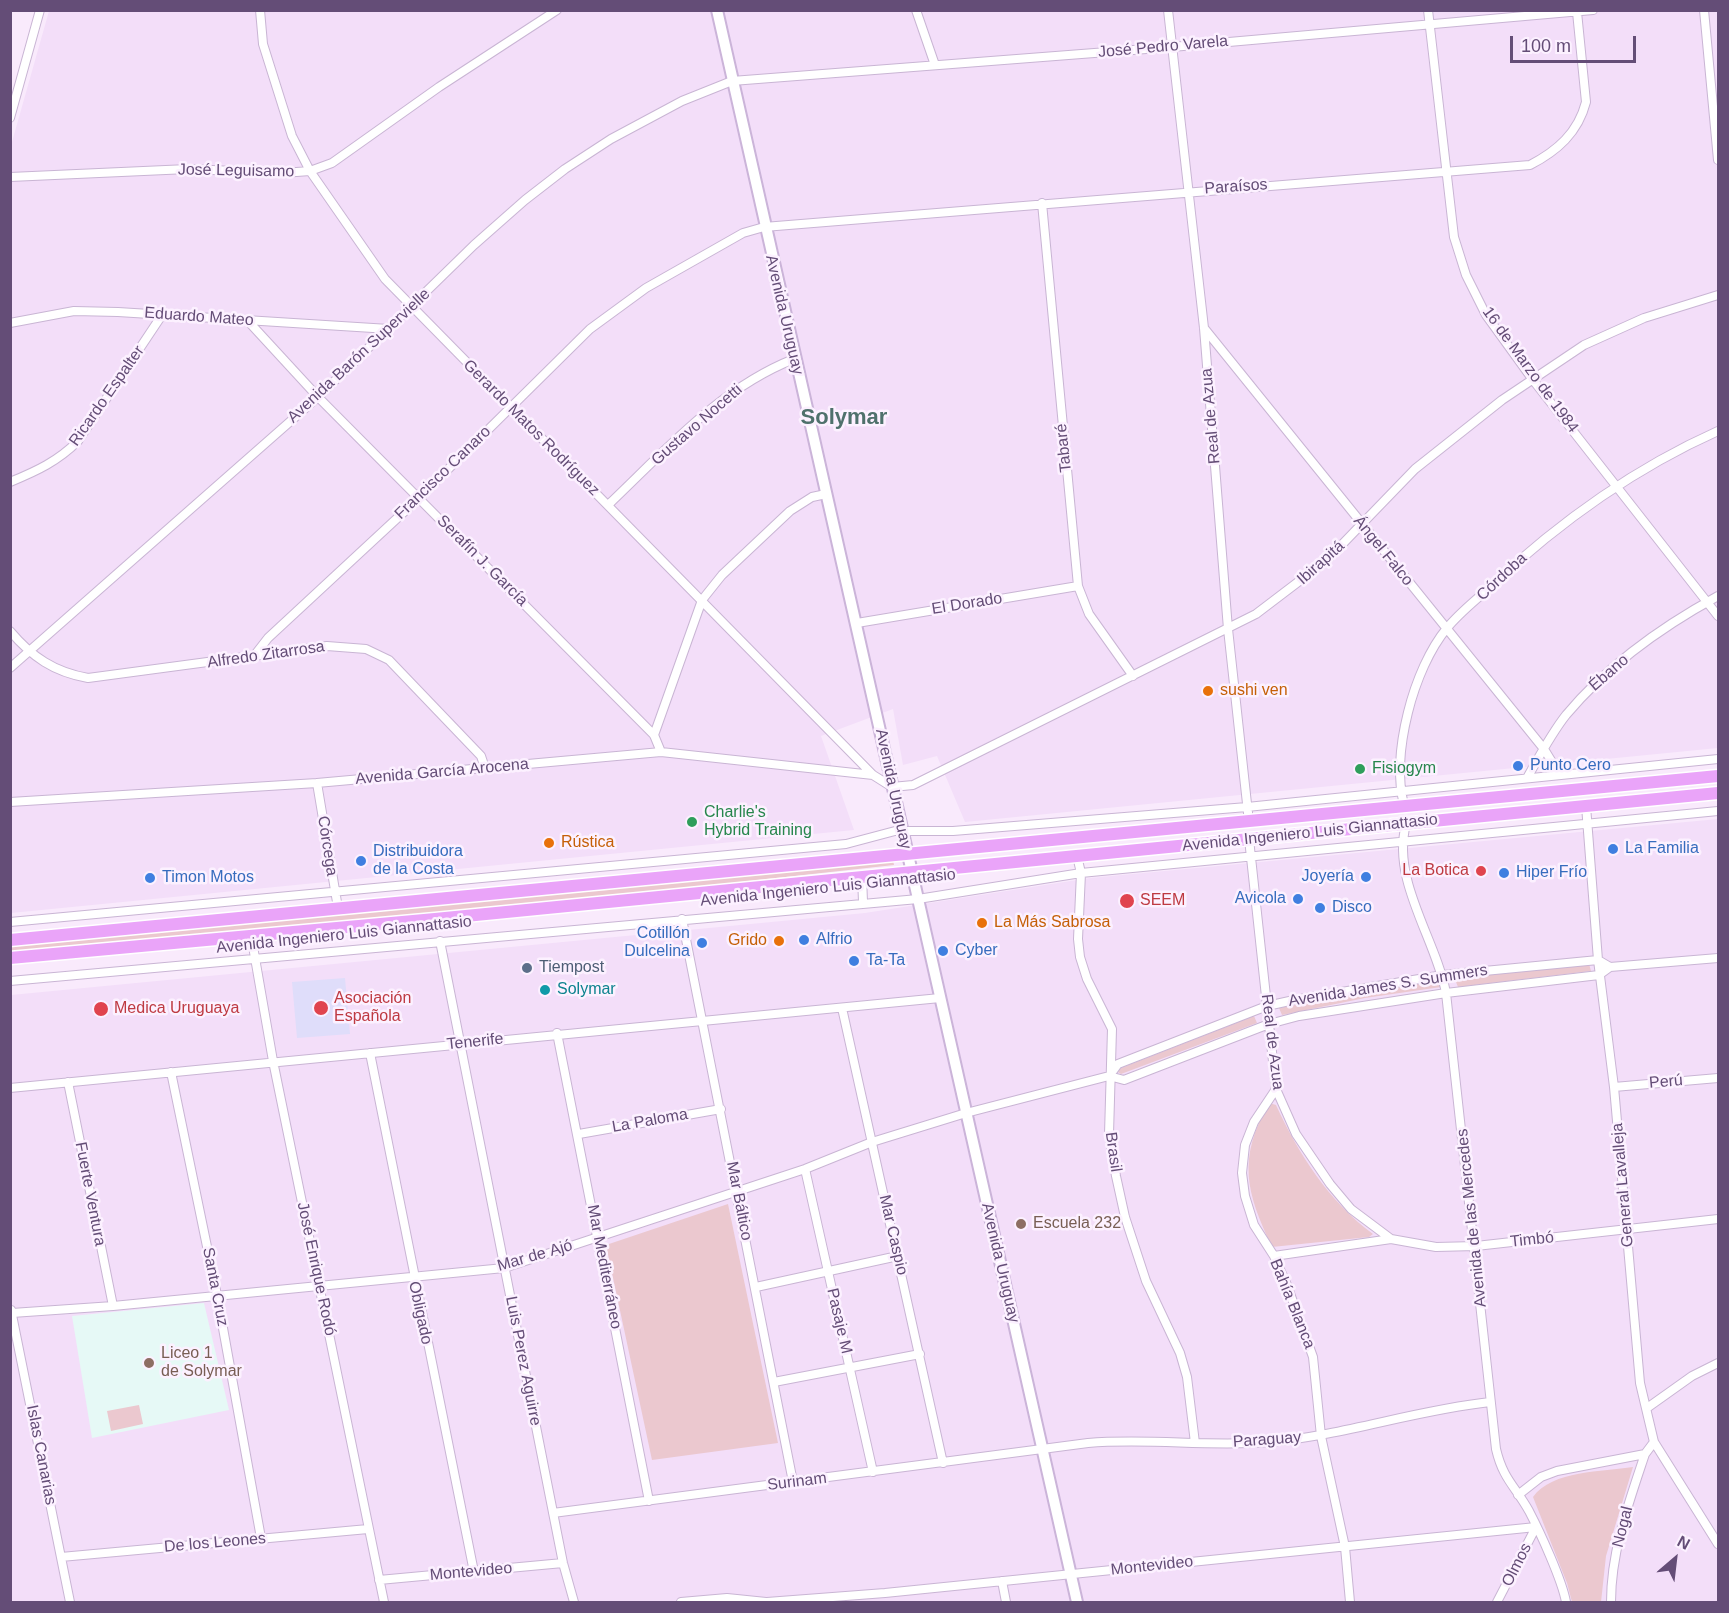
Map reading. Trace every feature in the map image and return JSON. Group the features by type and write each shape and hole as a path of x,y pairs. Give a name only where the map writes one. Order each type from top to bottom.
{"main road":[{"name":"Avenida Ingeniero Luis Giannattasio","path":"10,940 1719,776"},
{"name":"Avenida Ingeniero Luis Giannattasio","path":"10,958 1719,793"}],"street":[{"path":"10,118 40,10"},
{"name":"Gerardo Matos Rodríguez","path":"260,10 263,44 280,106 292,136 310,171 385,279 873,775 892,787"},
{"name":"José Leguisamo","path":"10,177 188,169 283,173 310,171 332,163 439,87 557,10"},
{"name":"Avenida Uruguay","path":"717,10 764,227 856,623 1077,1602"},
{"path":"916,10 935,65"},
{"name":"Real de Azua","path":"1168,10 1204,328 1228,629 1249,822"},
{"name":"16 de Marzo de 1984","path":"1428,10 1454,237 1466,275 1486,315 1533,380 1719,616"},
{"name":"José Pedro Varela","path":"732,81 1172,47 1593,10"},
{"path":"1704,10 1719,160"},
{"name":"Paraísos","path":"764,227 1187,190 1530,165 1561,146 1578,122 1586,102 1577,12"},
{"name":"Avenida Barón Supervielle","path":"10,668 318,397 412,308 474,245 565,169 611,139 682,101 732,81"},
{"name":"Tabaré","path":"1042,203 1078,586 1089,614 1133,676"},
{"name":"Francisco Canaro","path":"254,656 268,638 419,498 590,329 646,288 743,233 764,227"},
{"name":"Ibirapitá","path":"892,787 913,785 1228,629 1302,581 1327,560 1415,469 1451,438 1584,345 1644,318 1719,295"},
{"name":"Eduardo Mateo","path":"10,323 74,311 390,329"},
{"name":"Ricardo Espalter","path":"10,482 44,469 78,441 162,315"},
{"name":"Serafín J. García","path":"248,321 318,397 654,735 661,752"},
{"name":"Ángel Falco","path":"1204,328 1544,749 1560,775"},
{"name":"Gustavo Nocetti","path":"608,505 684,433 739,387 794,359"},
{"name":"Córdoba","path":"1404,805 1400,790 1402,755 1410,705 1425,665 1447,628 1519,560 1574,514 1677,450 1719,431"},
{"path":"654,735 702,600 722,575 790,511 812,497 826,494"},
{"name":"El Dorado","path":"856,623 1078,586"},
{"name":"Ébano","path":"1527,778 1565,716 1611,670 1657,634 1719,596"},
{"name":"Alfredo Zitarrosa","path":"10,630 27,651 64,673 88,678 340,645 360,647 378,654 398,668 481,756 485,768"},
{"name":"Avenida García Arocena","path":"10,802 317,783 661,752 873,775"},
{"name":"Avenida Ingeniero Luis Giannattasio","path":"10,922 846,844 902,831 953,831 1247,807 1719,759"},
{"name":"Córcega","path":"317,783 338,908"},
{"name":"General Lavalleja","path":"1586,806 1599,975 1614,1087 1640,1383 1654,1442 1719,1544"},
{"name":"Avenida Ingeniero Luis Giannattasio","path":"10,981 256,961 440,941 863,902 918,899 1081,873 1719,811"},
{"name":"Avenida de las Mercedes","path":"1406,824 1402,853 1418,915 1443,975 1446,993 1476,1246 1490,1402 1499,1463 1504,1477 1518,1495 1536,1527 1566,1602"},
{"name":"Real de Azua","path":"1249,839 1276,1089 1296,1134 1330,1184 1351,1209 1391,1239"},
{"name":"Brasil","path":"1077,856 1081,873 1078,939 1080,957 1087,979 1112,1029 1109,1134 1125,1217 1146,1281 1180,1353 1187,1377 1195,1443"},
{"path":"862,876 863,902"},
{"name":"Mar Báltico","path":"682,919 704,1020 793,1482"},
{"name":"José Enrique Rodó","path":"251,935 273,1061 384,1602"},
{"name":"Luis Perez Aguirre","path":"440,941 553,1514 573,1602"},
{"path":"1598,960 1610,967 1719,958"},
{"name":"Avenida James S. Summers","path":"1109,1076 1118,1064 1267,1006 1358,988 1443,975 1598,960"},
{"name":"Avenida James S. Summers","path":"966,1113 1109,1076 1125,1080 1269,1024 1363,1004 1599,975 1610,967"},
{"name":"Tenerife","path":"10,1088 557,1033 940,998"},
{"name":"Mar Caspio","path":"842,1008 943,1462"},
{"name":"Mar Mediterráneo","path":"557,1033 579,1134 649,1501"},
{"name":"Obligado","path":"370,1053 412,1276 474,1572"},
{"name":"Santa Cruz","path":"171,1072 217,1295 261,1539"},
{"name":"Perú","path":"1614,1087 1719,1078"},
{"name":"Fuerte Ventura","path":"68,1082 113,1306"},
{"name":"Bahía Blanca","path":"1276,1089 1254,1122 1245,1145 1242,1173 1245,1196 1254,1225 1274,1256 1304,1326 1313,1357 1321,1436 1345,1547 1350,1602"},
{"name":"La Paloma","path":"579,1134 721,1109"},
{"name":"Mar de Ajó","path":"11,1310 113,1306 504,1268 805,1169 872,1142 966,1113"},
{"name":"Pasaje M","path":"805,1169 873,1472"},
{"name":"Timbó","path":"1274,1256 1391,1239 1436,1248 1476,1246 1719,1220"},
{"path":"756,1287 898,1256"},
{"name":"Islas Canarias","path":"11,1310 70,1602"},
{"path":"774,1382 920,1354"},
{"path":"1647,1408 1692,1376 1719,1362"},
{"name":"Paraguay","path":"1041,1449 1118,1441 1270,1442 1321,1436 1423,1412 1490,1402"},
{"name":"Nogal","path":"1611,1602 1617,1549 1628,1505 1645,1454 1654,1442"},
{"name":"Surinam","path":"553,1514 1041,1449"},
{"path":"1518,1495 1541,1477 1557,1471 1645,1454"},
{"name":"Montevideo","path":"681,1602 727,1598 766,1602 885,1593 1536,1527"},
{"name":"Olmos","path":"1497,1602 1536,1527"},
{"name":"De los Leones","path":"61,1557 368,1529"},
{"name":"Montevideo","path":"379,1580 563,1563"},
{"path":"1002,1581 1006,1602"},
{"path":"885,1593 887,1602"}],"shaded area":[{"path":"49,11 1718,11 1718,748 965,822 937,756 903,765 893,709 821,736 854,830 11,913 10,149"},
{"path":"1718,819 1718,1602 11,1602 11,995 865,913 1090,878"},
{"path":"893,860 894,865 667,890 11,953 11,945"},
{"path":"1589,964 1591,971 1458,987 1454,977"},
{"name":"Asociación Española","path":"345,978 350,1034 297,1038 292,982"},
{"path":"1439,979 1441,987 1365,998 1282,1015 1279,1008"},
{"path":"1254,1016 1257,1023 1121,1074 1118,1072 1121,1068"},
{"path":"1269,1103 1276,1105 1294,1141 1316,1176 1342,1207 1373,1234 1369,1237 1272,1247 1256,1209 1249,1175 1252,1141"},
{"path":"728,1204 778,1443 652,1460 606,1245"},
{"name":"Liceo 1 de Solymar","path":"204,1303 229,1410 92,1438 72,1316"},
{"path":"139,1405 143,1424 111,1431 107,1411"},
{"path":"1633,1467 1606,1556 1601,1602 1572,1602 1567,1583 1533,1497 1542,1488 1565,1477"}],"place":[{"name":"sushi ven","path":"1208,691"},
{"name":"Punto Cero","path":"1518,766"},
{"name":"Fisiogym","path":"1360,769"},
{"name":"Charlie's Hybrid Training","path":"692,822"},
{"name":"Rústica","path":"549,843"},
{"name":"La Familia","path":"1613,849"},
{"name":"Distribuidora de la Costa","path":"361,861"},
{"name":"La Botica","path":"1481,871"},
{"name":"Hiper Frío","path":"1504,873"},
{"name":"Joyería","path":"1366,877"},
{"name":"Timon Motos","path":"150,878"},
{"name":"Avicola","path":"1298,899"},
{"name":"SEEM","path":"1127,901"},
{"name":"Disco","path":"1320,908"},
{"name":"La Más Sabrosa","path":"982,923"},
{"name":"Alfrio","path":"804,940"},
{"name":"Grido","path":"779,941"},
{"name":"Cotillón Dulcelina","path":"702,943"},
{"name":"Cyber","path":"943,951"},
{"name":"Ta-Ta","path":"854,961"},
{"name":"Tiempost","path":"527,968"},
{"name":"Solymar","path":"545,990"},
{"name":"Asociación Española","path":"321,1008"},
{"name":"Medica Uruguaya","path":"101,1009"},
{"name":"Escuela 232","path":"1021,1224"},
{"name":"Liceo 1 de Solymar","path":"149,1363"}],"district":[{"name":"Solymar","path":"844,418"}]}
